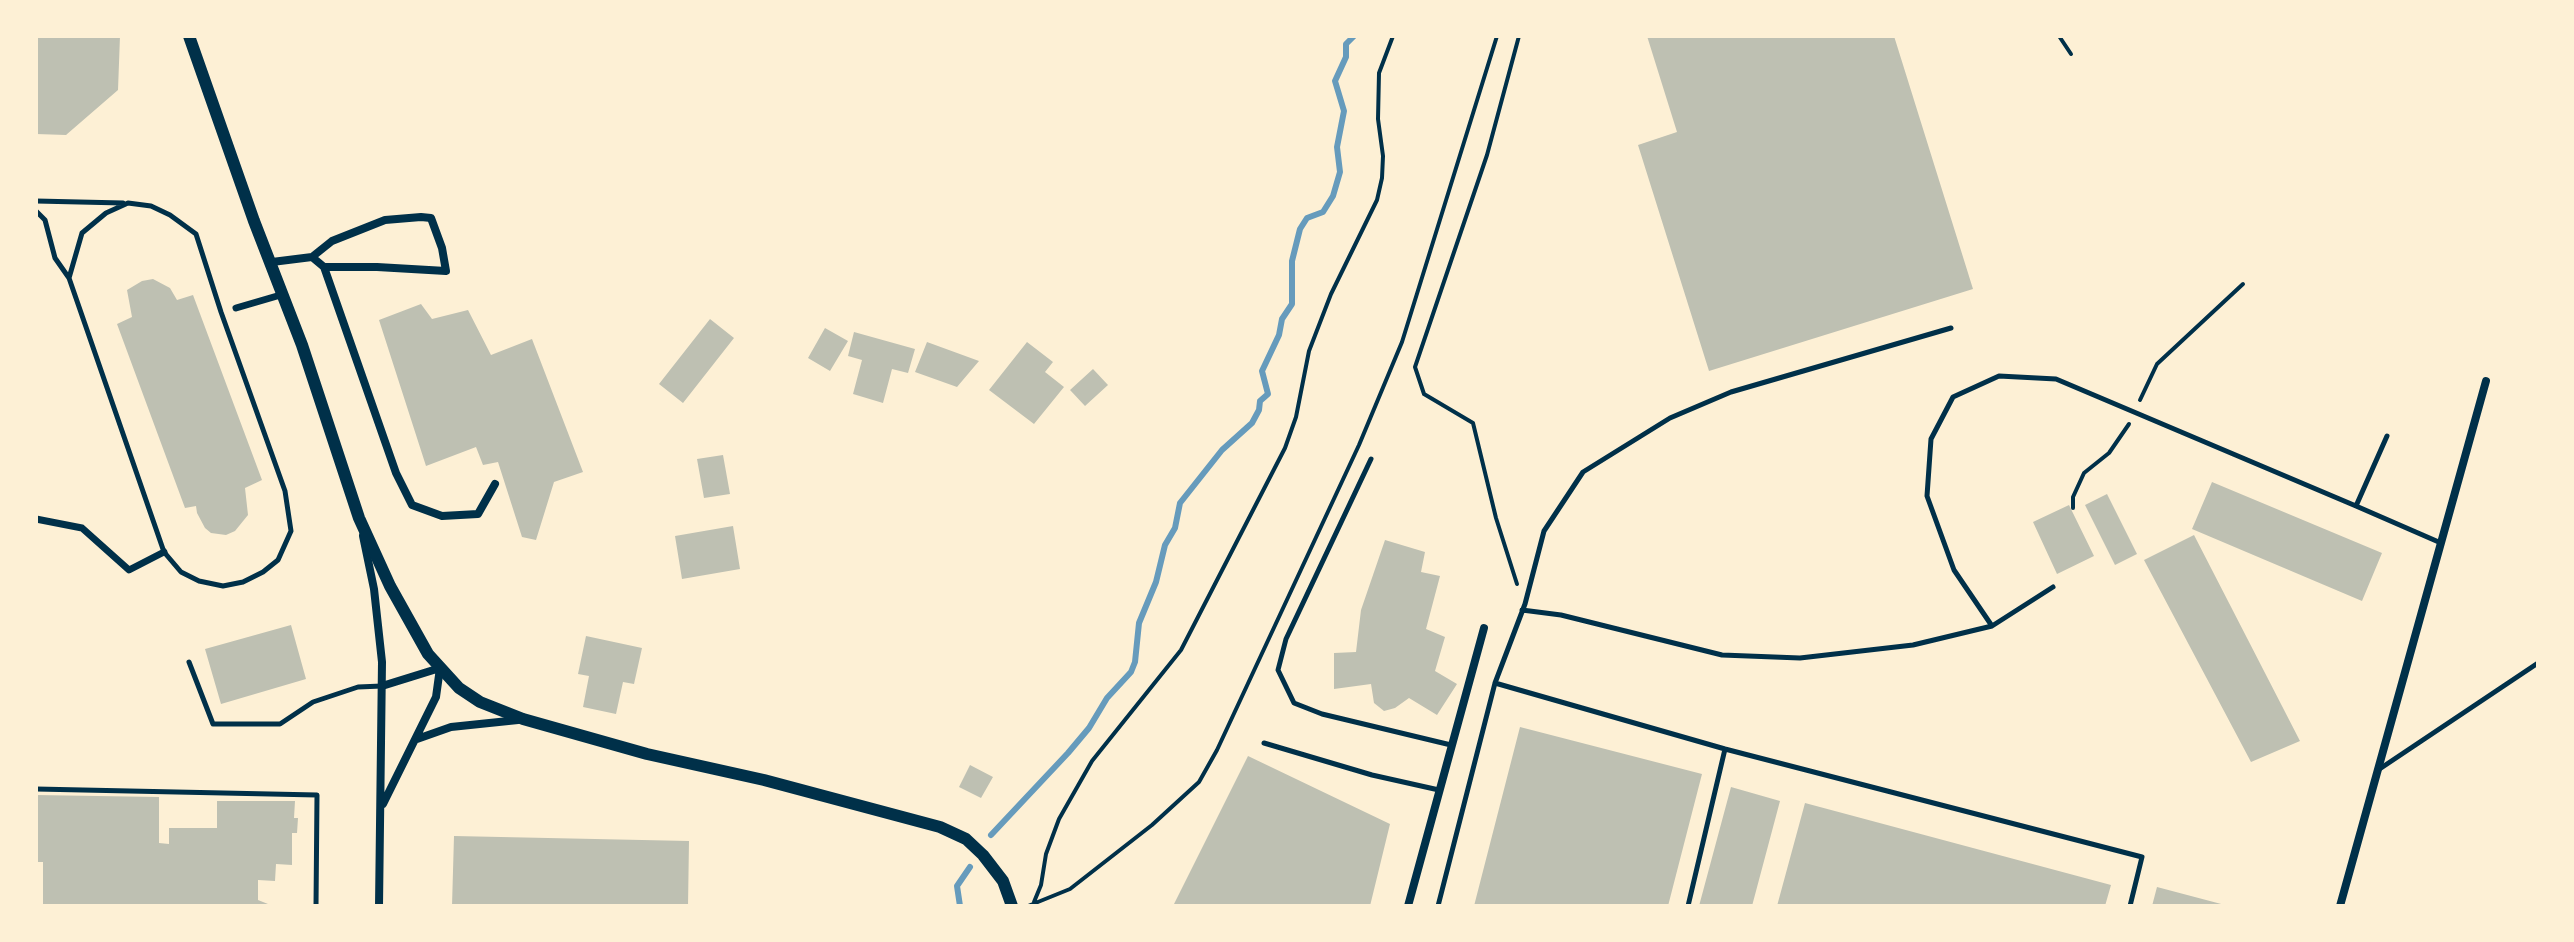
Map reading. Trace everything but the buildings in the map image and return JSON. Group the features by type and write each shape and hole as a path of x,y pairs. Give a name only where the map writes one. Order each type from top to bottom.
{"street":[{"path":"189,36 254,221 284,294 359,518 390,586 428,654 440,668 459,688 480,702 523,719 647,754 794,788 940,827 966,839 983,855 1003,881 1012,906"},
{"path":"272,262 312,257 332,241 385,220 431,218 442,248 446,271 324,267"},
{"path":"312,257 324,267 396,473 412,505 442,516 478,514 495,484"},
{"path":"236,308 284,294"},
{"path":"2340,906 2486,381"},
{"path":"359,518 374,589 382,662 379,906"},
{"path":"36,519 82,528 129,570 164,552"},
{"path":"1408,906 1484,628"},
{"path":"382,686 440,668"},
{"path":"381,808 436,697 440,668"},
{"path":"417,739 451,727 523,719"}],"lane":[{"path":"36,201 151,206 196,234 285,491 291,531 278,560 243,582 223,586 199,581 181,572 164,552 69,278 55,258 45,220 36,211"},
{"path":"69,278 82,233 92,222 128,203"},
{"path":"1438,906 1495,683 1522,610 1544,531 1583,472 1670,418 1731,392 1951,328"},
{"path":"1992,626 1954,570 1927,496 1931,439 1953,397 1999,376 2056,379 2441,543"},
{"path":"2356,506 2387,436"},
{"path":"1371,459 1286,639 1278,670 1294,703 1322,714 1451,745"},
{"path":"1522,610 1561,615 1722,655 1800,658 1913,645 1992,626 2053,587"},
{"path":"189,662 213,724 280,724 313,702 358,687 382,686"},
{"path":"2377,770 2538,663"},
{"path":"1495,683 1725,749 2142,857 2130,906"},
{"path":"1264,743 1372,775 1439,790"},
{"path":"1688,906 1725,749"},
{"path":"36,789 317,795 316,906"}],"path":[{"path":"1031,905 1041,885 1046,854 1059,819 1092,761 1181,650 1285,448 1296,417 1309,351 1331,294 1377,200 1382,178 1379,73 1393,36"},
{"path":"1031,905 1070,889 1152,825 1199,782 1217,750 1359,445 1402,342 1497,36"},
{"path":"1519,36 1487,155 1415,367 1424,394 1473,423 1496,518 1514,568 1522,610"},
{"path":"2059,36 2071,54"},
{"path":"2138,404 2157,364 2243,284"},
{"path":"2073,508 2073,497 2084,473 2109,453 2130,422"}],"waterway":[{"path":"991,835 1068,753 1089,728 1107,698 1131,672 1139,623 1156,582 1165,545 1175,528 1180,503 1222,450 1252,423 1260,401 1268,394 1262,371 1279,335 1282,319 1292,304 1292,261 1300,229 1307,218 1323,212 1333,196 1340,172 1337,147 1344,111 1335,81 1346,57 1346,44 1354,36"},
{"path":"960,906 957,886 970,867"}]}
